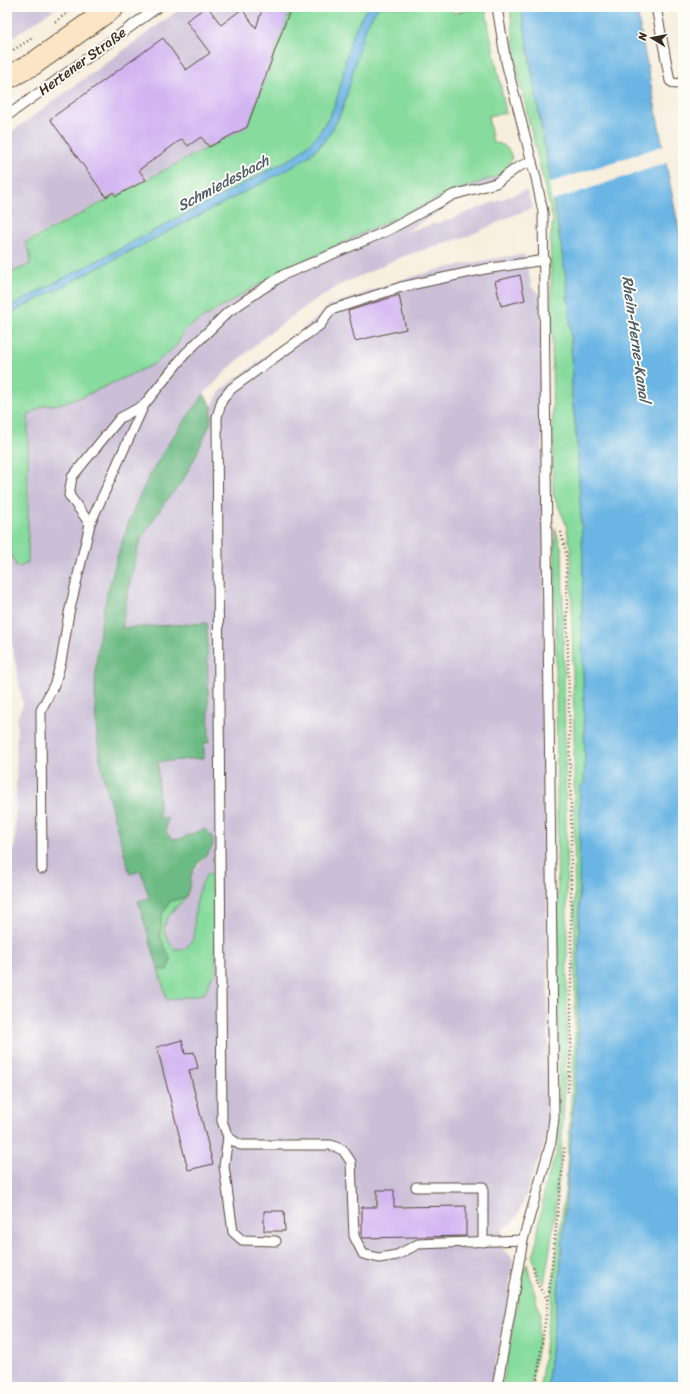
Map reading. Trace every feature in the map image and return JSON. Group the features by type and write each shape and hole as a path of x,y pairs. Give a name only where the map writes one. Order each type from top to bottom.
{"main road":[{"name":"Hertener Straße","path":"7,78 33,64 113,7"}],"lane":[{"name":"Hertener Straße","path":"7,116 158,7"},
{"path":"497,7 506,62 532,161 543,212 545,260 554,1118 551,1142 523,1240 497,1387"},
{"path":"656,7 670,81 675,84 683,82"},
{"path":"42,869 41,710 55,683 61,662 69,613 90,524 144,405 185,354 228,312 283,275 387,231 453,195 496,183 518,167 532,161"},
{"path":"276,1241 242,1240 233,1232 224,1166 228,1137 222,1121 217,416 222,400 231,389 320,324 331,310 401,286 485,269 545,260"},
{"path":"90,524 69,495 72,477 120,418 144,405"},
{"path":"228,1137 240,1145 331,1145 343,1150 351,1162 354,1236 363,1254 379,1258 397,1255 418,1244 523,1240"},
{"path":"416,1187 483,1187 483,1242"}],"path":[{"path":"53,24 75,7"},
{"path":"7,54 36,36"},
{"path":"521,1253 530,1259 537,1284 548,1301"}],"shaded area":[{"path":"7,7 57,7 7,41"},
{"path":"183,7 291,7 247,127 25,242 30,254 30,264 7,275 7,135"},
{"path":"498,176 505,183 493,189 460,199 405,232 445,221 526,190 533,208 516,214 468,236 401,257 340,285 309,304 268,334 228,369 204,394 158,459 130,518 111,572 96,651 95,682 96,715 130,874 141,871 149,898 138,901 167,1000 206,987 216,972 215,877 212,873 203,879 194,914 195,928 193,941 185,949 175,950 167,941 164,929 167,916 186,897 192,873 212,849 188,835 182,839 172,839 166,832 167,818 159,818 158,762 204,758 204,743 209,742 207,623 122,629 128,591 142,537 166,501 182,482 210,424 212,407 219,393 226,386 317,318 329,306 401,280 449,267 509,256 524,255 532,287 541,295 549,1119 546,1140 519,1213 511,1224 502,1228 502,1249 511,1256 513,1262 507,1304 491,1387 7,1387 7,1077 13,1031 7,975 7,862 15,845 17,717 23,705 7,617 7,546 17,568 28,524 28,415 44,405 55,405 82,397 154,364 177,345 185,329 280,272 451,192"}],"green space":[{"path":"291,7 368,7 353,34 334,107 322,129 313,140 292,158 7,308 7,275 30,264 30,254 25,242 247,127"},
{"path":"379,7 452,7 453,13 485,7 506,113 488,116 493,143 506,147 511,155 512,159 505,170 498,176 451,192 280,272 185,329 177,345 154,364 82,397 55,405 44,405 28,415 28,563 17,568 7,546 7,315 291,168 309,156 321,145 337,122 344,106 366,25"},
{"path":"510,7 521,7 567,285 571,338 572,397 577,441 583,559 582,621 585,768 584,783 580,787 578,1051 560,1273 547,1387 540,1387 566,1183 575,1033 574,737 571,553 566,524 553,494 550,241 553,221 517,71"},
{"path":"204,394 212,407 210,424 182,482 166,501 142,537 128,591 122,628 207,623 209,742 204,743 204,758 158,762 159,818 167,818 166,832 172,839 182,839 188,835 205,829 211,835 213,841 209,852 195,867 192,873 186,897 170,901 162,915 160,936 171,960 168,970 162,970 158,968 138,901 149,898 141,871 130,874 100,761 96,718 96,666 102,615 115,565 130,518 143,488 164,450"},
{"path":"555,528 562,550 567,880 566,1061 557,1195 544,1284 539,1277 532,1255 535,1252 545,1185 557,1152 558,1142 559,1097"},
{"path":"212,873 215,877 216,972 204,994 167,1000 158,968 162,970 160,936 162,915 170,901 186,897 169,915 164,927 168,941 175,949 185,949 194,936 197,898 200,888 207,874"},
{"path":"527,1264 540,1315 538,1344 531,1387 502,1387 522,1276"}],"water":[{"path":"368,7 379,7 365,30 343,107 330,133 307,157 291,168 7,315 7,308 292,158 303,149 322,129 334,107 353,34"},
{"name":"Rhein-Herne-Kanal","path":"521,7 636,7 683,251 683,1387 547,1387 560,1273 578,1051 580,787 584,783 585,768 582,621 583,559 577,441 572,397 571,338 567,285"}],"pier":[{"path":"665,145 669,162 552,201 549,183"}],"building":[{"path":"208,7 221,25 242,9 256,28 263,7 291,7 247,127 209,147 201,137 188,146 182,139 139,170 146,180 116,196 113,192 106,197 50,119 163,38 186,70 210,53 186,21"},
{"path":"520,275 525,300 501,306 495,281"},
{"path":"399,295 406,329 355,341 348,311"},
{"path":"182,1040 185,1054 194,1052 198,1068 189,1070 213,1164 188,1170 157,1047"},
{"path":"377,1190 394,1190 394,1207 466,1206 466,1236 362,1238 362,1207 377,1207"},
{"path":"264,1211 284,1211 285,1231 264,1231"}],"water label":[{"name":"Schmiedesbach","path":"223,183"}]}
